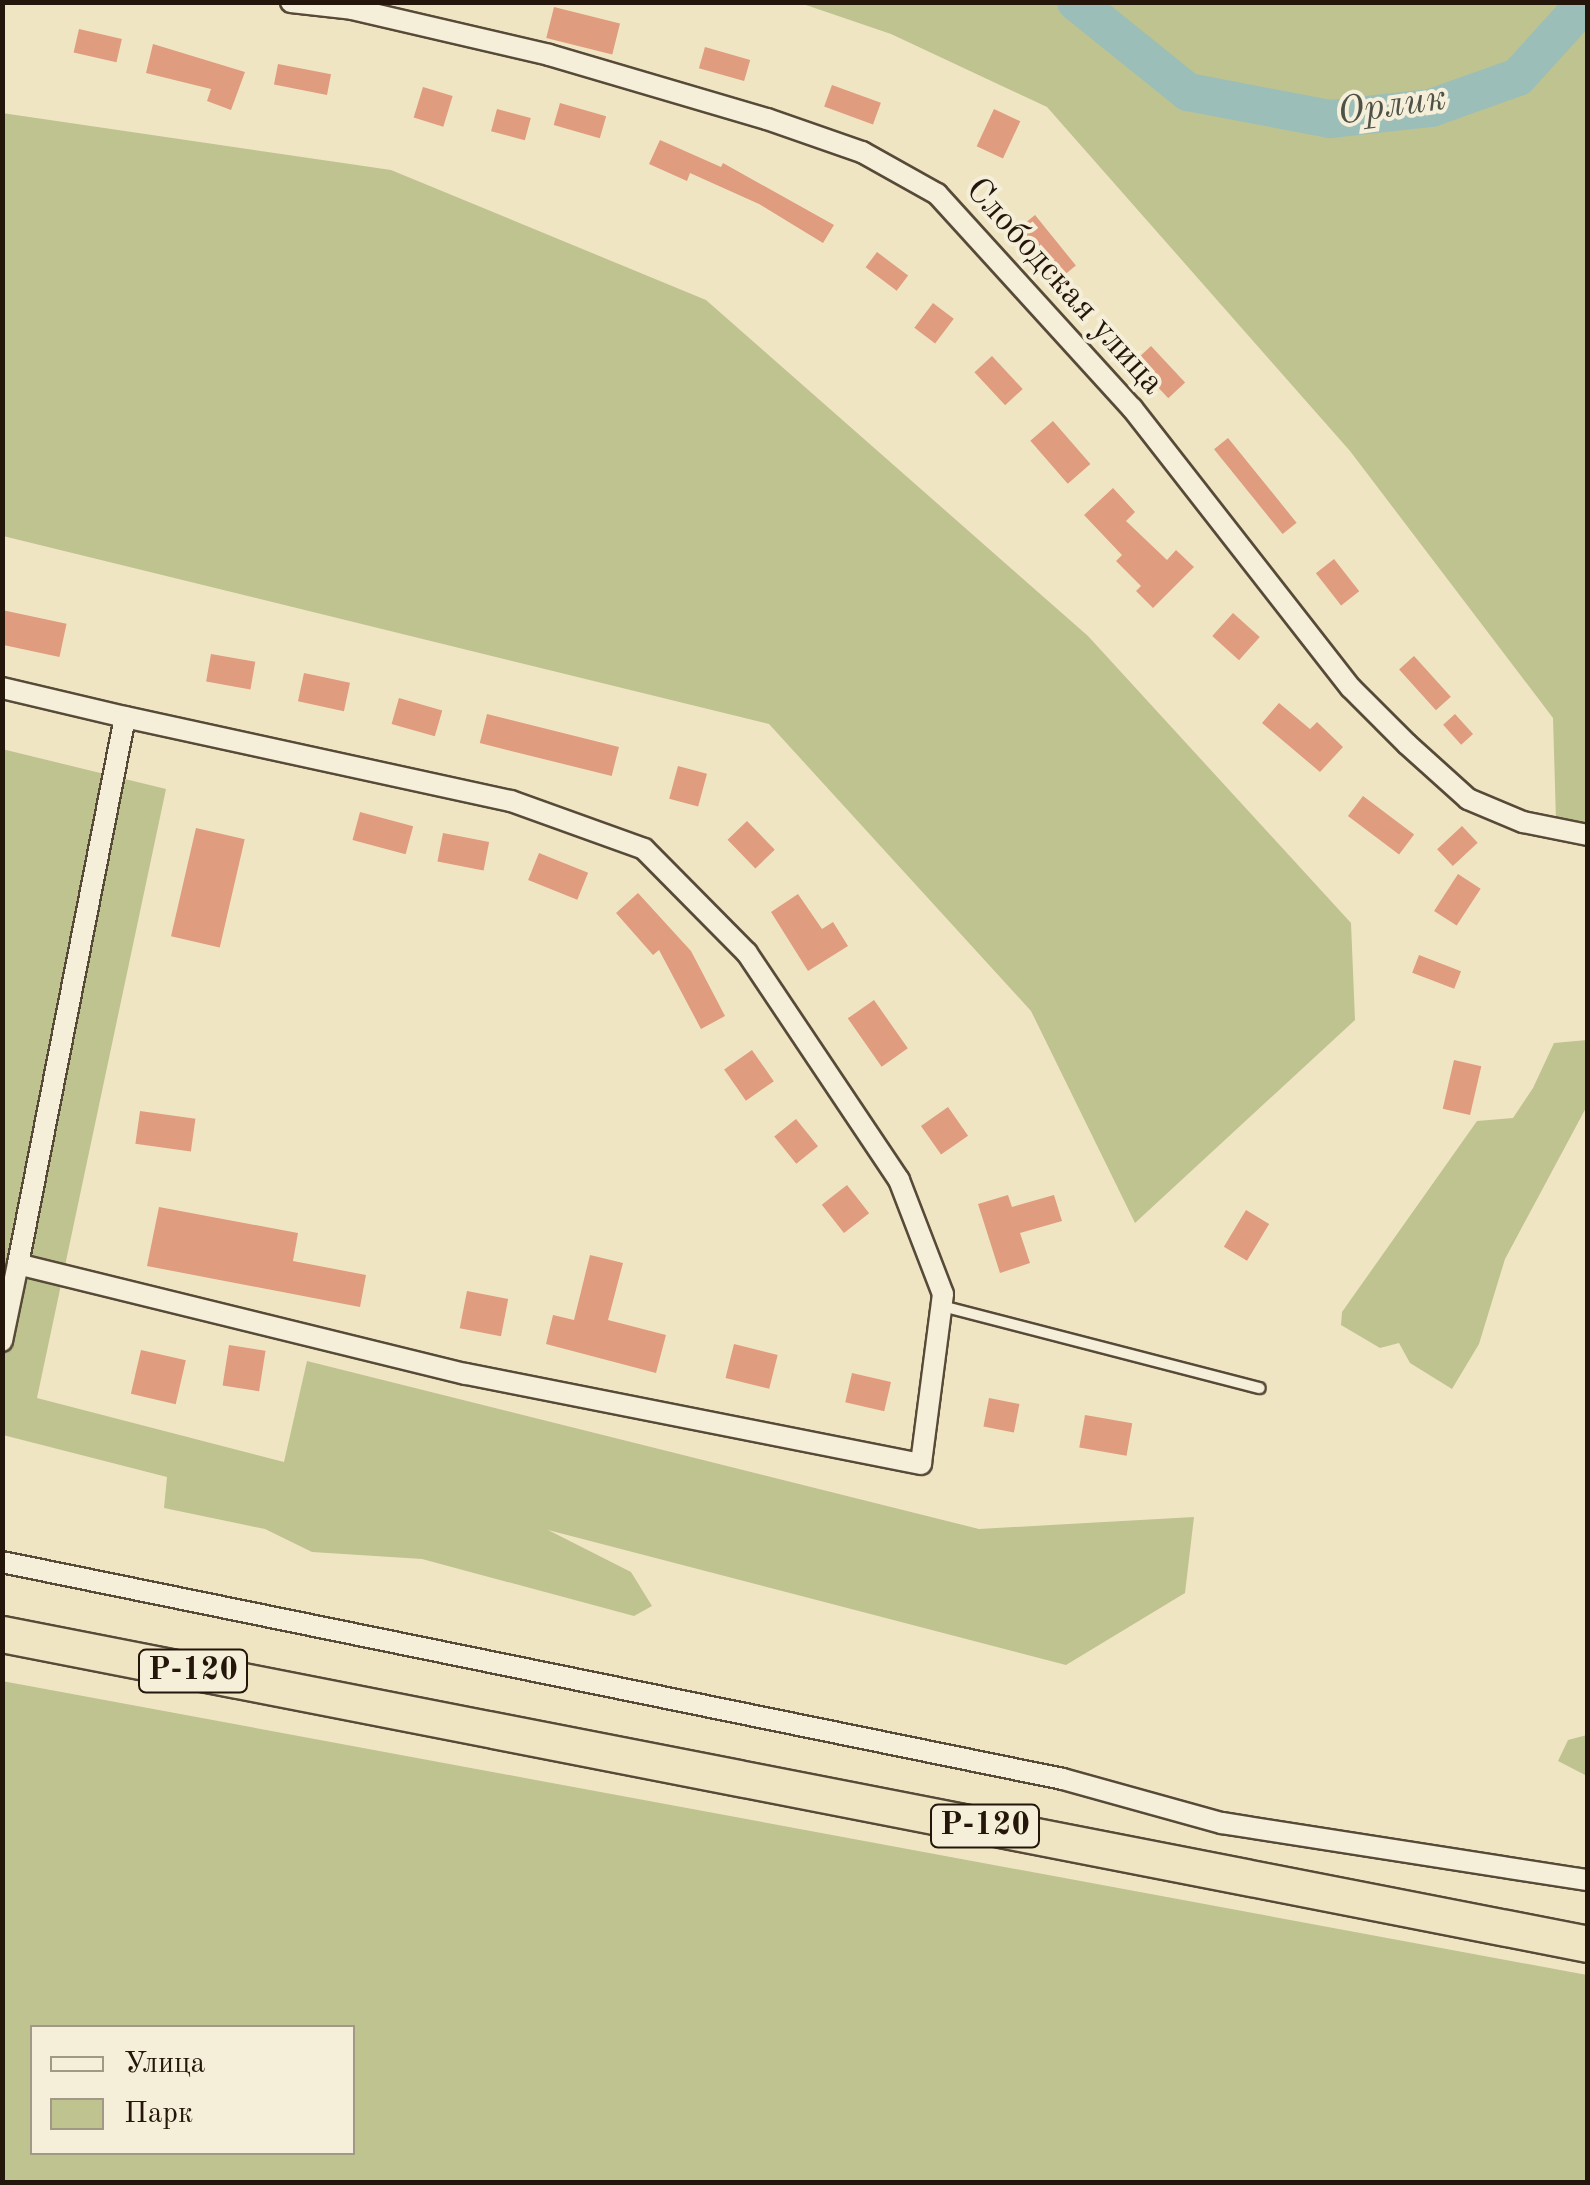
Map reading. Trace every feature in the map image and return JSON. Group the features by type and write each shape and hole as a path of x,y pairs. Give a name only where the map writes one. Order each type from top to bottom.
{"highway":[{"name":"Р-120","path":"2,1634 1588,1944"}],"street":[{"name":"Слободская улица","path":"290,2 352,9 549,55 731,108 862,152 937,194 1132,408 1351,688 1468,799 1522,822 1588,836"},
{"path":"2,688 511,801 644,849 747,953 898,1180 943,1294 921,1464 465,1374 18,1264"},
{"path":"2,1341 125,717"},
{"path":"2,1562 1064,1778 1222,1823 1588,1880"}],"lane":[{"path":"942,1306 1260,1388"}],"green space":[{"path":"800,3 1587,3 1587,829 1556,821 1553,718 1350,451 1047,107 891,34"},
{"path":"2,113 391,170 706,300 1088,636 1351,923 1355,1020 1135,1223 1031,1011 769,724 3,536"},
{"path":"2,749 166,789 37,1398 284,1462 307,1361 979,1529 1194,1517 1185,1593 1066,1665 548,1530 631,1572 652,1606 634,1616 422,1559 312,1552 265,1529 164,1508 167,1477 3,1435"},
{"path":"1587,1040 1587,1106 1505,1259 1479,1344 1452,1389 1410,1363 1399,1343 1380,1348 1341,1325 1342,1312 1477,1121 1513,1118 1533,1088 1554,1043"},
{"path":"2,1681 1587,1975 1587,2182 3,2182"},
{"path":"1588,1735 1587,1776 1558,1761 1568,1740"}],"building":[{"path":"554,7 620,23 612,55 546,38"},
{"path":"79,29 122,39 116,62 74,52"},
{"path":"153,44 245,72 231,110 207,101 211,89 146,73"},
{"path":"705,47 750,60 744,81 699,68"},
{"path":"278,64 331,74 327,95 274,85"},
{"path":"832,85 881,103 873,124 824,107"},
{"path":"423,87 453,96 443,127 414,118"},
{"path":"560,103 606,116 600,138 554,125"},
{"path":"497,109 531,118 525,140 491,131"},
{"path":"994,109 1020,121 1003,158 977,146"},
{"path":"660,140 721,167 723,163 834,225 823,243 759,204 690,173 687,181 649,164"},
{"path":"1035,215 1076,266 1054,283 1013,233"},
{"path":"877,252 908,275 897,291 866,267"},
{"path":"933,303 954,319 935,343 914,328"},
{"path":"1151,346 1185,383 1168,398 1134,362"},
{"path":"992,356 1023,389 1005,405 974,372"},
{"path":"1053,421 1090,464 1068,484 1030,441"},
{"path":"1228,438 1297,523 1283,534 1214,449"},
{"path":"1113,488 1135,512 1126,521 1167,560 1176,550 1194,567 1153,608 1136,591 1141,586 1116,561 1122,555 1084,515"},
{"path":"1334,559 1359,591 1341,605 1316,573"},
{"path":"2,610 67,624 59,657 2,645"},
{"path":"1233,613 1260,637 1239,660 1212,636"},
{"path":"211,654 255,662 250,689 206,682"},
{"path":"1414,656 1451,697 1436,710 1399,669"},
{"path":"304,673 350,683 344,711 298,701"},
{"path":"399,698 442,710 435,736 392,724"},
{"path":"1279,703 1310,729 1317,722 1343,747 1320,772 1262,723"},
{"path":"487,714 619,747 612,776 480,743"},
{"path":"1455,714 1473,734 1461,745 1443,725"},
{"path":"678,766 707,774 698,807 669,799"},
{"path":"1363,796 1414,835 1399,854 1348,816"},
{"path":"360,812 413,826 406,854 352,840"},
{"path":"747,821 775,850 755,869 728,840"},
{"path":"1462,826 1478,843 1453,866 1437,849"},
{"path":"196,828 245,839 220,947 171,936"},
{"path":"443,833 489,842 484,870 437,861"},
{"path":"539,853 588,873 577,900 528,880"},
{"path":"1458,874 1481,889 1457,926 1434,911"},
{"path":"638,893 691,951 725,1016 701,1029 659,950 653,955 616,913"},
{"path":"798,894 822,929 833,922 848,946 808,971 771,912"},
{"path":"1419,955 1461,971 1454,989 1412,973"},
{"path":"874,1000 908,1048 882,1067 848,1018"},
{"path":"752,1050 774,1081 746,1101 724,1070"},
{"path":"1454,1060 1481,1066 1470,1115 1443,1109"},
{"path":"948,1107 968,1136 941,1155 921,1126"},
{"path":"140,1111 195,1119 191,1151 135,1144"},
{"path":"796,1119 818,1146 796,1164 774,1137"},
{"path":"847,1185 869,1213 844,1233 822,1205"},
{"path":"1008,1195 1012,1207 1054,1195 1062,1221 1020,1233 1030,1263 1000,1273 978,1204"},
{"path":"159,1207 298,1233 293,1261 366,1275 360,1307 147,1266"},
{"path":"1246,1210 1269,1224 1247,1261 1224,1247"},
{"path":"590,1255 623,1263 608,1320 666,1335 656,1373 546,1344 553,1315 574,1320"},
{"path":"467,1291 508,1299 501,1336 460,1328"},
{"path":"734,1344 778,1355 769,1389 726,1378"},
{"path":"229,1345 266,1351 259,1391 223,1385"},
{"path":"141,1350 186,1360 176,1404 131,1394"},
{"path":"852,1373 891,1382 884,1411 845,1402"},
{"path":"989,1398 1019,1404 1014,1432 983,1426"},
{"path":"1085,1415 1132,1423 1127,1456 1079,1447"}],"waterway":[{"name":"Орлик","path":"1076,2 1188,92 1330,119 1431,108 1518,77 1586,2"}]}
